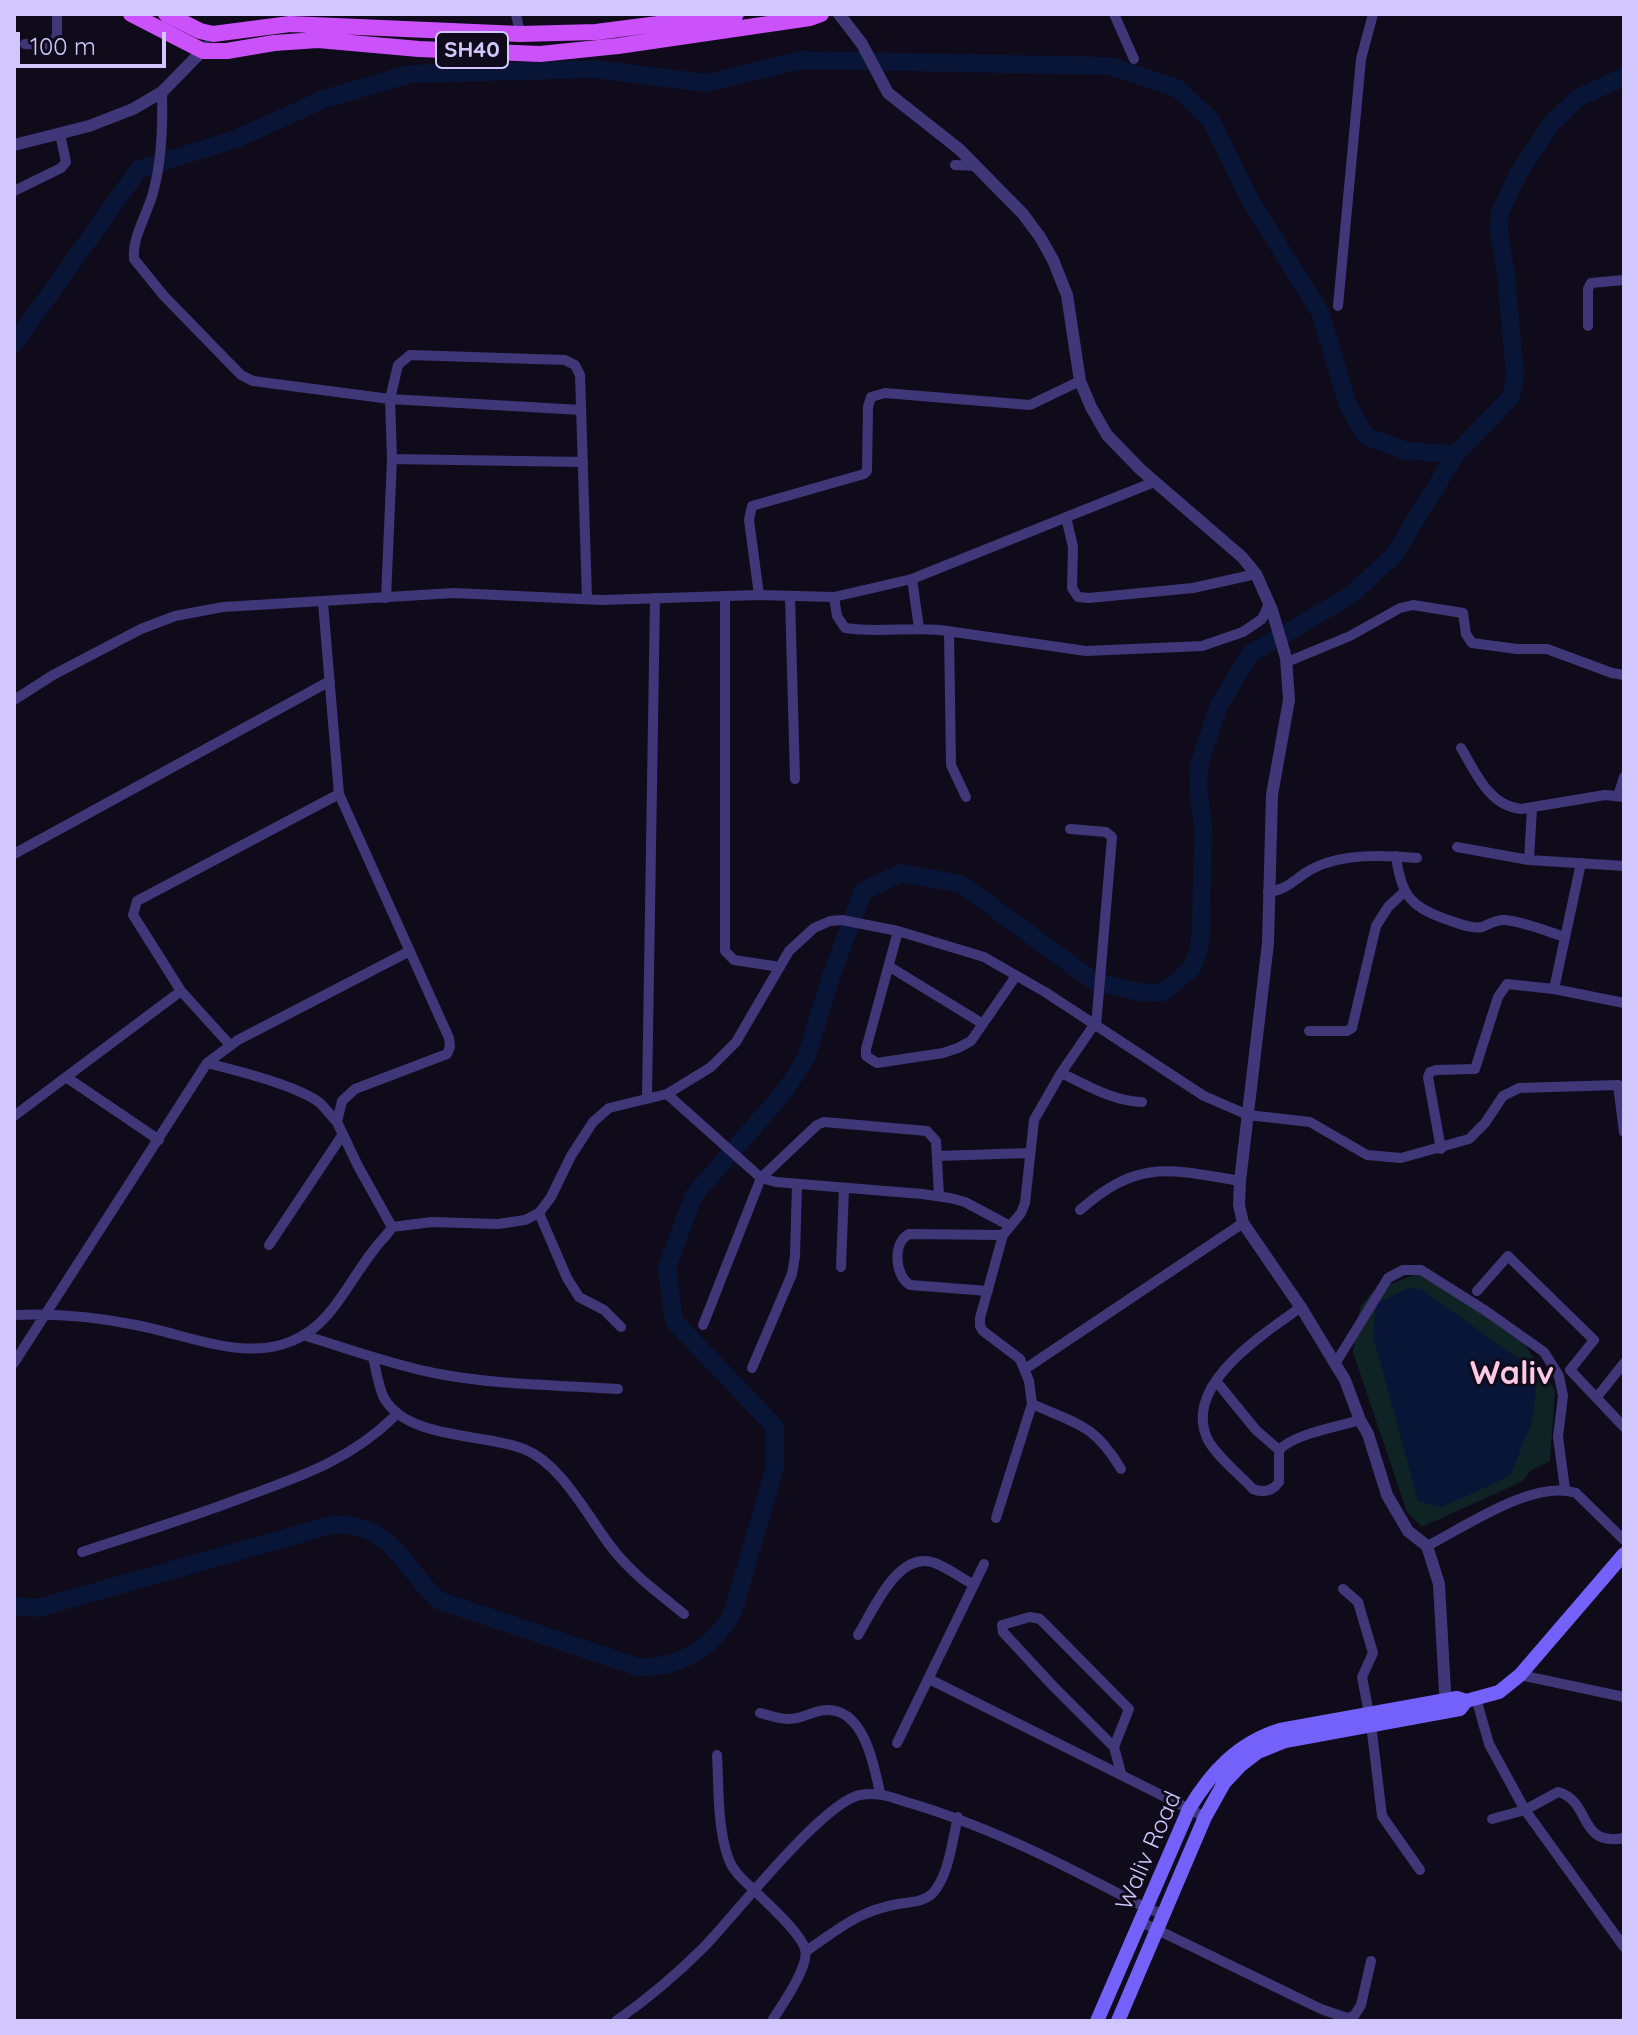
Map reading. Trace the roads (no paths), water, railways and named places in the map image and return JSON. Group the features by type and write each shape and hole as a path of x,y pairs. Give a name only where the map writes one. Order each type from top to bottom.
{"main road":[{"path":"131,14 203,51"},
{"name":"SH40","path":"166,14 200,31 215,34 290,24 520,34 596,32 736,14"},
{"name":"SH40","path":"203,51 318,40 419,49 540,54 632,44 821,14"},
{"name":"Waliv Road","path":"1097,2021 1189,1809 1206,1780 1231,1755 1261,1735 1446,1706 1460,1709 1471,1700 1499,1692 1520,1675 1624,1554"},
{"name":"Waliv Road","path":"1118,2021 1205,1817 1224,1783 1258,1752 1285,1741 1370,1718"}],"street":[{"path":"25,44 51,45 57,35 57,14"},
{"path":"516,14 520,34"},
{"path":"839,14 862,44 888,93 939,130 1023,214 1053,260 1067,295 1080,381 1107,435 1154,482 1242,557 1256,574 1270,607 1287,660 1289,700 1272,795 1268,943 1239,1205 1243,1223 1301,1307 1345,1380 1368,1434 1387,1495 1408,1531 1427,1546 1439,1584 1446,1706"},
{"path":"1114,14 1134,59"},
{"path":"1338,306 1361,59 1373,14"},
{"path":"14,145 60,134 133,109 162,92 203,51 215,34"},
{"path":"162,92 161,142 153,191 136,239 134,259 164,296 241,375 265,385 296,386 390,399 581,410"},
{"path":"14,191 61,168 66,162 60,134"},
{"path":"955,165 976,166"},
{"path":"1588,326 1588,289 1591,283 1624,280"},
{"path":"386,598 392,459 390,399 398,365 410,355 565,360 575,365 580,375 587,599"},
{"path":"759,595 749,520 752,506 864,474 867,471 868,407 871,397 885,393 1030,405 1080,381"},
{"path":"392,459 583,462"},
{"path":"14,700 112,644 175,616 223,607 454,593 587,599 759,595 834,597 912,579 1154,482"},
{"path":"1066,517 1073,547 1072,588 1078,597 1193,588 1256,574"},
{"path":"912,579 919,628"},
{"path":"725,596 725,951 734,960 780,967"},
{"path":"790,596 795,779"},
{"path":"834,597 837,616 845,628 870,632 919,628 1086,651 1202,646 1243,632 1262,619 1270,607"},
{"path":"647,1097 655,598"},
{"path":"323,603 339,794 449,1038 450,1047 447,1054 441,1057 355,1089 342,1101 337,1122"},
{"path":"1287,660 1337,643 1400,608 1413,605 1463,613 1466,634 1472,643 1547,649 1624,675"},
{"path":"949,631 951,765 966,797"},
{"path":"14,854 330,681"},
{"path":"1461,748 1492,797 1512,808 1621,796 1624,777"},
{"path":"230,1045 181,991 133,915 137,901 339,794"},
{"path":"1529,860 1532,808"},
{"path":"996,1518 1032,1404 1020,1359 980,1326 1003,1235 1021,1213 1028,1189 1034,1120 1061,1073 1095,1025 1112,837 1106,832 1070,829"},
{"path":"1457,847 1529,860 1624,866"},
{"path":"1268,892 1283,890 1312,869 1333,862 1396,856 1417,858"},
{"path":"1396,856 1399,879 1414,905 1459,924 1483,927 1502,920 1565,937"},
{"path":"1554,989 1581,863"},
{"path":"1309,1031 1347,1031 1352,1028 1376,926 1388,907 1404,892"},
{"path":"14,1315 44,1314 135,1324 235,1348 271,1348 293,1341 337,1303 392,1227 432,1222 498,1224 525,1220 539,1213 593,1122 609,1108 667,1094 711,1067 736,1042 789,951 814,928 830,921 842,920 898,931 984,957 1204,1096 1248,1115 1310,1122 1354,1149 1378,1157 1401,1158 1469,1139 1478,1133 1503,1096 1519,1088 1621,1085 1624,1132"},
{"path":"898,931 866,1049 870,1061 877,1063 958,1048 971,1041 1016,976"},
{"path":"14,1363 207,1063 230,1045 408,952"},
{"path":"890,967 983,1024"},
{"path":"1441,1149 1428,1085 1430,1072 1475,1069 1501,988 1507,984 1554,989 1624,1003"},
{"path":"14,1116 181,991"},
{"path":"207,1063 251,1075 319,1102 337,1122 392,1227"},
{"path":"1061,1073 1112,1097 1142,1102"},
{"path":"66,1077 159,1140"},
{"path":"667,1094 761,1178 939,1196 965,1202 1010,1226"},
{"path":"703,1325 761,1178 808,1133 824,1122 927,1131 936,1141 939,1196"},
{"path":"269,1245 343,1134"},
{"path":"937,1156 1029,1153"},
{"path":"1080,1210 1107,1187 1130,1175 1186,1172 1240,1181"},
{"path":"752,1368 792,1274 797,1184"},
{"path":"841,1267 844,1188"},
{"path":"539,1213 567,1278 579,1297 604,1310 621,1327"},
{"path":"1025,1369 1243,1223"},
{"path":"988,1291 910,1285 899,1275 899,1245 902,1238 909,1234 1003,1235"},
{"path":"1477,1291 1508,1256 1594,1340 1570,1370 1624,1427"},
{"path":"1335,1364 1388,1278 1403,1270 1421,1270 1544,1352 1559,1376 1563,1396 1558,1437 1565,1489"},
{"path":"1216,1381 1256,1430 1279,1450 1279,1482 1268,1491 1253,1489 1207,1437 1203,1403 1216,1381 1237,1357 1301,1307"},
{"path":"303,1335 393,1364 465,1378 618,1389"},
{"path":"373,1357 384,1397 397,1414 426,1427 525,1449 548,1466 577,1496 635,1574 684,1614"},
{"path":"1597,1397 1624,1363"},
{"path":"1032,1404 1074,1420 1090,1431 1106,1443 1121,1469"},
{"path":"82,1552 191,1517 320,1468 375,1436 397,1414"},
{"path":"1279,1450 1295,1439 1360,1420"},
{"path":"1427,1546 1525,1495 1565,1489 1576,1493 1624,1540"},
{"path":"858,1635 892,1577 916,1562 932,1562 974,1585"},
{"path":"897,1743 984,1564"},
{"path":"1343,1589 1358,1602 1373,1653 1362,1677 1382,1816 1420,1870"},
{"path":"1114,1747 1129,1709 1040,1619 1030,1617 1002,1625 1003,1632 1114,1747 1121,1773"},
{"path":"1520,1675 1624,1697"},
{"path":"929,1679 1205,1817"},
{"path":"1471,1700 1489,1744 1525,1810 1624,1947"},
{"path":"760,1713 785,1719 827,1710 838,1711 849,1719 867,1746 880,1793"},
{"path":"717,1755 720,1805 730,1861 803,1943 806,1951 806,1960 772,2021"},
{"path":"616,2021 703,1948 836,1806 857,1795 880,1793 958,1817 1040,1853 1144,1915 1159,1929 1321,2009 1347,2018 1354,2016 1361,2005 1371,1961"},
{"path":"1492,1819 1525,1810 1551,1794 1566,1795 1601,1839 1624,1838"},
{"path":"806,1951 852,1919 875,1909 930,1896 940,1884 958,1817"},
{"path":"1144,1915 1165,1915"}],"water":[{"path":"1408,1288 1421,1289 1519,1359 1533,1378 1536,1392 1532,1422 1510,1476 1442,1507 1418,1501 1373,1336 1376,1304"}],"waterway":[{"path":"14,344 139,169 236,139 324,99 410,74 595,69 706,83 802,60 1110,66 1177,88 1211,120 1250,200 1320,312 1348,405 1366,436 1406,451 1456,454"},
{"path":"14,1606 38,1608 335,1524 355,1526 384,1540 438,1600 638,1667 653,1667 681,1660 716,1636 733,1612 775,1467 775,1427 674,1321 667,1268 694,1195 785,1091 806,1058 831,977 863,891 901,873 961,884 1095,982 1145,993 1164,992 1192,968 1199,949 1201,929 1203,827 1199,765 1219,705 1250,654 1351,595 1394,555 1456,454 1511,397 1515,376 1499,232 1500,212 1518,174 1552,123 1579,97 1624,77"}],"district":[{"name":"Waliv","path":"1512,1374"}]}
